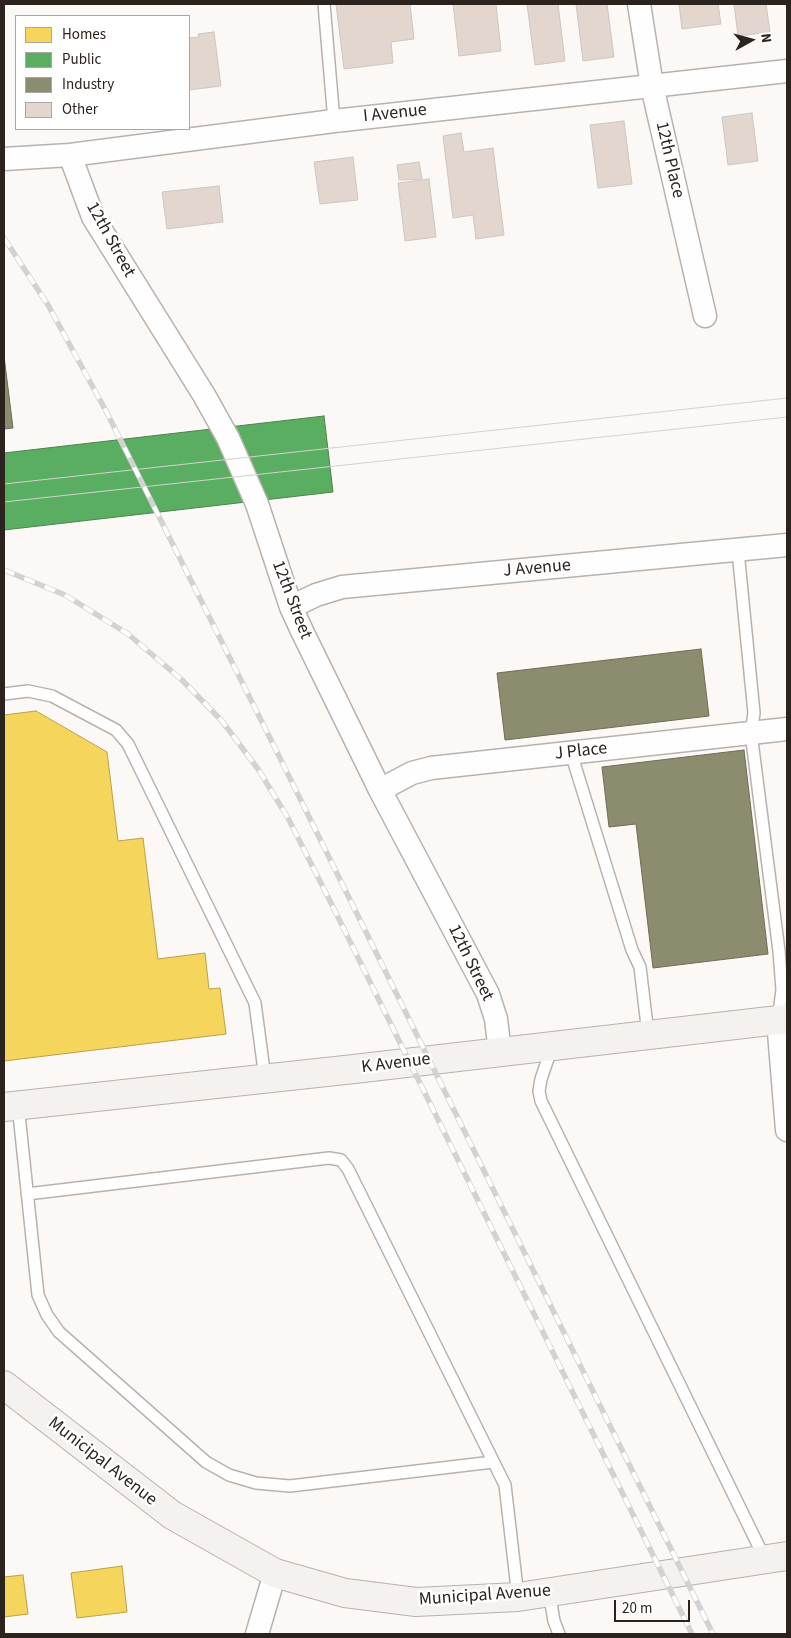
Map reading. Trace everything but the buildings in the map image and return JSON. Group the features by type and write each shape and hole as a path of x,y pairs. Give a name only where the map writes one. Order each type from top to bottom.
{"main road":[{"name":"K Avenue","path":"11,1106 782,1019"},
{"name":"Municipal Avenue","path":"4,1384 172,1515 275,1573 345,1593 416,1602 518,1597 776,1558"}],"street":[{"name":"12th Place","path":"639,4 652,86 705,316"},
{"name":"I Avenue","path":"4,159 70,155 334,121 787,71"},
{"name":"12th Street","path":"70,155 94,217 204,395 228,438 257,504 291,607 316,661 380,790 488,994 496,1020 500,1052"},
{"name":"J Avenue","path":"291,607 316,595 342,587 787,545"},
{"name":"J Place","path":"380,790 406,776 431,768 787,729"},
{"path":"782,1019 787,1130"},
{"path":"257,1634 275,1573"}],"lane":[{"path":"324,4 334,121"},
{"path":"738,551 754,713 751,733 779,951 782,1019"},
{"path":"4,694 28,691 52,696 116,730 128,744 255,1003 265,1078"},
{"path":"571,753 632,950 640,967 648,1034"},
{"path":"553,1046 541,1079 539,1091 541,1101 776,1558"},
{"path":"11,1106 27,1194 38,1295 47,1315 64,1336 206,1462 238,1478 256,1483 290,1486 493,1462"},
{"path":"27,1194 329,1158 340,1160 348,1169 505,1485 518,1597"},
{"path":"549,1592 554,1621 559,1634"}],"tram line":[{"path":"4,484 787,398"},
{"path":"4,502 787,417"}],"railway":[{"path":"4,238 48,305 106,411 276,750 713,1634"},
{"path":"4,570 65,595 128,634 182,680 222,721 258,769 288,818 333,907 692,1634"}]}
